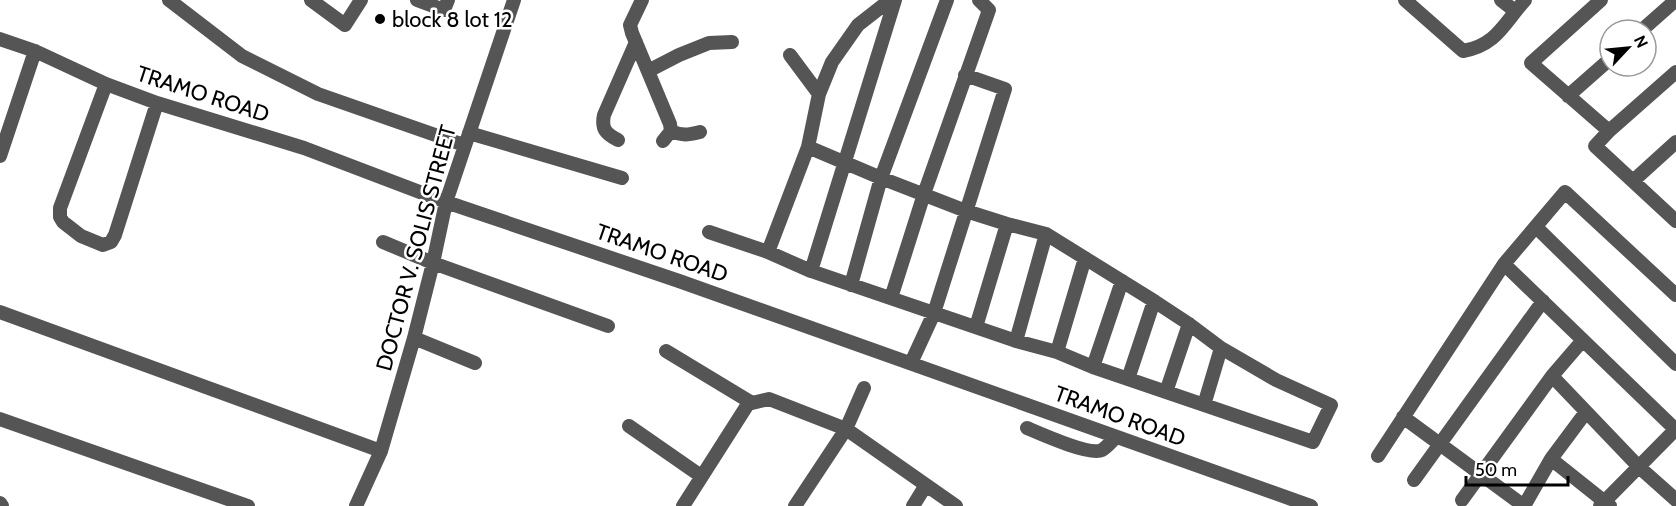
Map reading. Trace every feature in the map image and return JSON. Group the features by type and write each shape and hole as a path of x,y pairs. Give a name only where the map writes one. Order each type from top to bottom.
{"street":[{"path":"169,0 242,56 318,94 467,139 622,178"},
{"path":"311,0 345,25 361,0"},
{"path":"417,0 444,10 448,0"},
{"name":"DOCTOR V. SOLIS STREET","path":"356,506 381,451 414,338 446,202 514,0"},
{"path":"642,0 630,25 670,124 667,136 700,132"},
{"path":"768,252 808,147 819,94 832,62 858,24 890,0"},
{"path":"811,271 895,0"},
{"path":"851,285 881,178 947,0"},
{"path":"891,298 924,194 989,10 979,0"},
{"path":"1405,0 1463,51 1474,49 1496,36 1525,0"},
{"path":"1501,0 1515,11"},
{"path":"1601,0 1531,63 1609,131"},
{"path":"1656,18 1676,0"},
{"name":"TRAMO ROAD","path":"0,39 35,51 106,84 157,103 304,148 446,202 679,281 1311,506"},
{"path":"618,140 607,134 603,128 604,115 636,42"},
{"path":"648,70 709,43 732,42"},
{"path":"0,156 35,51"},
{"path":"790,55 819,94"},
{"path":"1568,96 1598,69"},
{"path":"1675,218 1595,146 1676,72"},
{"path":"911,363 934,313 1005,89 965,75"},
{"path":"106,84 60,208 63,222 81,236 103,244 111,242 157,103"},
{"path":"1633,181 1676,142"},
{"path":"708,232 768,252 851,285 1016,341 1057,352 1093,367 1313,442 1331,405 1276,380 1221,348 1154,301 1046,234 966,211 808,147"},
{"path":"1378,456 1504,264 1565,192 1676,295"},
{"path":"976,327 1007,224"},
{"path":"1536,227 1676,364"},
{"path":"1016,341 1046,234"},
{"path":"383,242 433,264 608,326"},
{"path":"1057,352 1085,258"},
{"path":"1504,264 1676,430 1605,504 1551,459"},
{"path":"1093,367 1122,282"},
{"path":"1128,379 1154,301"},
{"path":"1414,480 1543,301"},
{"path":"0,312 381,451"},
{"path":"1166,392 1189,324"},
{"path":"414,338 476,363"},
{"path":"1462,500 1552,376 1583,340"},
{"path":"1203,405 1221,348"},
{"path":"666,351 752,403"},
{"path":"1552,376 1639,466 1676,500"},
{"path":"795,506 846,429 864,388"},
{"path":"683,506 748,404 769,399 846,429 956,506"},
{"path":"1403,417 1524,506 1551,459 1586,412"},
{"path":"0,418 248,506"},
{"path":"629,426 701,476"},
{"path":"1027,428 1095,452 1103,449 1116,436"},
{"path":"913,506 926,485"}],"place":[{"name":"block 8 lot 12","path":"380,19"}]}
